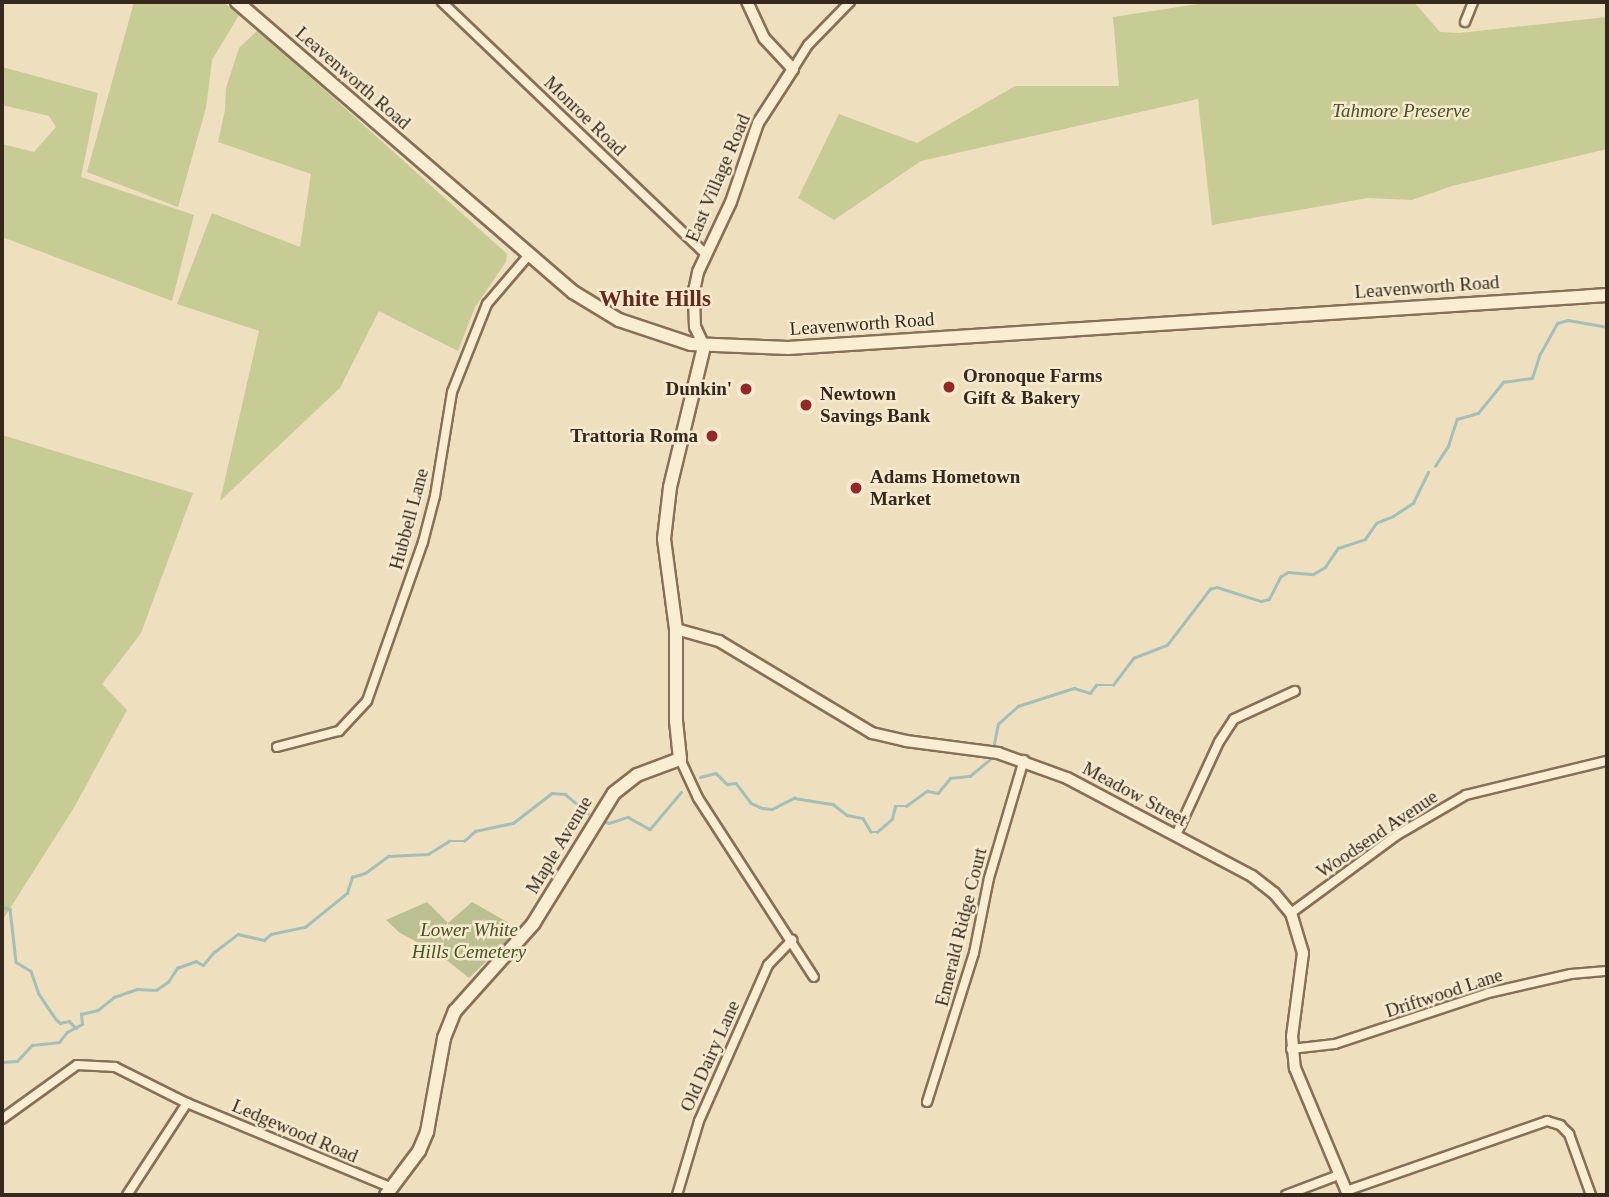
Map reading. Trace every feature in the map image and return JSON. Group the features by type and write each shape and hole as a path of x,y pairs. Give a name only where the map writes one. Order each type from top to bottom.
{"main road":[{"name":"Leavenworth Road","path":"237,2 527,256 593,307 656,335 704,346 788,348 1607,295"},
{"path":"680,759 676,722 676,629 666,567 667,512 704,346"},
{"name":"Maple Avenue","path":"389,1192 418,1151 426,1132 444,1038 455,1011 533,924 614,793 637,775 680,759"}],"street":[{"name":"Monroe Road","path":"442,2 705,253"},
{"path":"747,2 764,38 793,69 808,46 850,2"},
{"path":"1465,22 1473,2"},
{"name":"East Village Road","path":"704,346 695,327 694,291 705,253 731,202 758,123 793,69"},
{"name":"Hubbell Lane","path":"277,747 339,731 367,701 423,542 435,496 452,392 487,304 527,256"},
{"name":"Meadow Street","path":"676,629 719,641 872,733 906,741 988,751 1024,760 1068,778 1262,883 1291,913 1300,936 1303,962 1292,1049 1298,1079 1347,1193"},
{"path":"1176,835 1219,742 1234,719 1295,691"},
{"path":"680,759 698,798 814,977"},
{"name":"Emerald Ridge Court","path":"927,1102 970,965 992,866 1024,760"},
{"name":"Woodsend Avenue","path":"1291,913 1397,835 1466,795 1607,761"},
{"name":"Old Dairy Lane","path":"677,1195 699,1121 768,965 792,940"},
{"name":"Driftwood Lane","path":"1292,1049 1335,1044 1489,993 1571,974 1607,971"},
{"name":"Ledgewood Road","path":"2,1119 78,1065 115,1067 187,1103 389,1192"},
{"path":"127,1195 187,1103"},
{"path":"1347,1193 1547,1121 1560,1125 1569,1134 1591,1195"},
{"path":"1286,1195 1339,1175"}],"green space":[{"path":"134,2 223,2 239,15 212,60 206,108 178,207 87,172"},
{"name":"Tahmore Preserve","path":"1211,2 1414,2 1440,32 1459,33 1607,17 1607,149 1452,186 1412,200 1368,198 1212,225 1198,99 921,161 834,220 798,198 839,114 917,143 1015,86 1119,86 1113,17"},
{"path":"258,30 507,254 506,262 475,307 458,351 379,311 340,388 220,501 259,331 177,304 212,213 300,247 311,174 218,142 225,110 226,88 239,48"},
{"path":"2,67 98,93 81,177 194,215 172,301 2,237 2,144 34,152 56,127 49,116 2,105"},
{"path":"2,435 193,493 141,633 102,684 127,710 75,806 2,921"},
{"name":"Lower White Hills Cemetery","path":"427,902 448,923 472,902 520,929 469,978 438,953 400,933 386,920"}],"waterway":[{"path":"1435,466 1448,446 1457,419 1478,413 1503,382 1532,378 1540,354 1557,323 1568,320 1607,327"},
{"path":"994,744 998,724 1018,706 1074,688 1090,693 1096,685 1113,685 1133,658 1167,645 1210,589 1217,587 1261,601 1269,599 1280,577 1288,572 1313,574 1325,567 1338,548 1365,539 1376,523 1413,503 1428,472"},
{"path":"700,777 716,773 727,784 736,783 751,803 762,808 772,809 794,798 833,804 847,815 863,818 871,832 877,832 892,819 895,806 906,806 927,791 938,793 950,778 970,776 989,760"},
{"path":"603,821 609,823 628,817 650,829 681,792"},
{"path":"2,1062 17,1061 32,1045 59,1042 67,1032 82,1024 81,1014 98,1010 114,997 137,989 156,990 168,982 177,968 196,961 203,965 214,952 238,934 264,940 271,934 305,927 347,893 352,877 365,873 388,856 428,854 449,841 464,841 475,831 513,823 552,793 565,794 588,813"},
{"path":"2,907 10,909 16,962 31,971 39,994 56,1019 60,1023 69,1021 76,1028"}],"place":[{"name":"Oronoque Farms Gift & Bakery","path":"949,387"},
{"name":"Dunkin'","path":"746,389"},
{"name":"Newtown Savings Bank","path":"806,405"},
{"name":"Trattoria Roma","path":"712,436"},
{"name":"Adams Hometown Market","path":"856,488"}],"district":[{"name":"White Hills","path":"655,299"}]}
